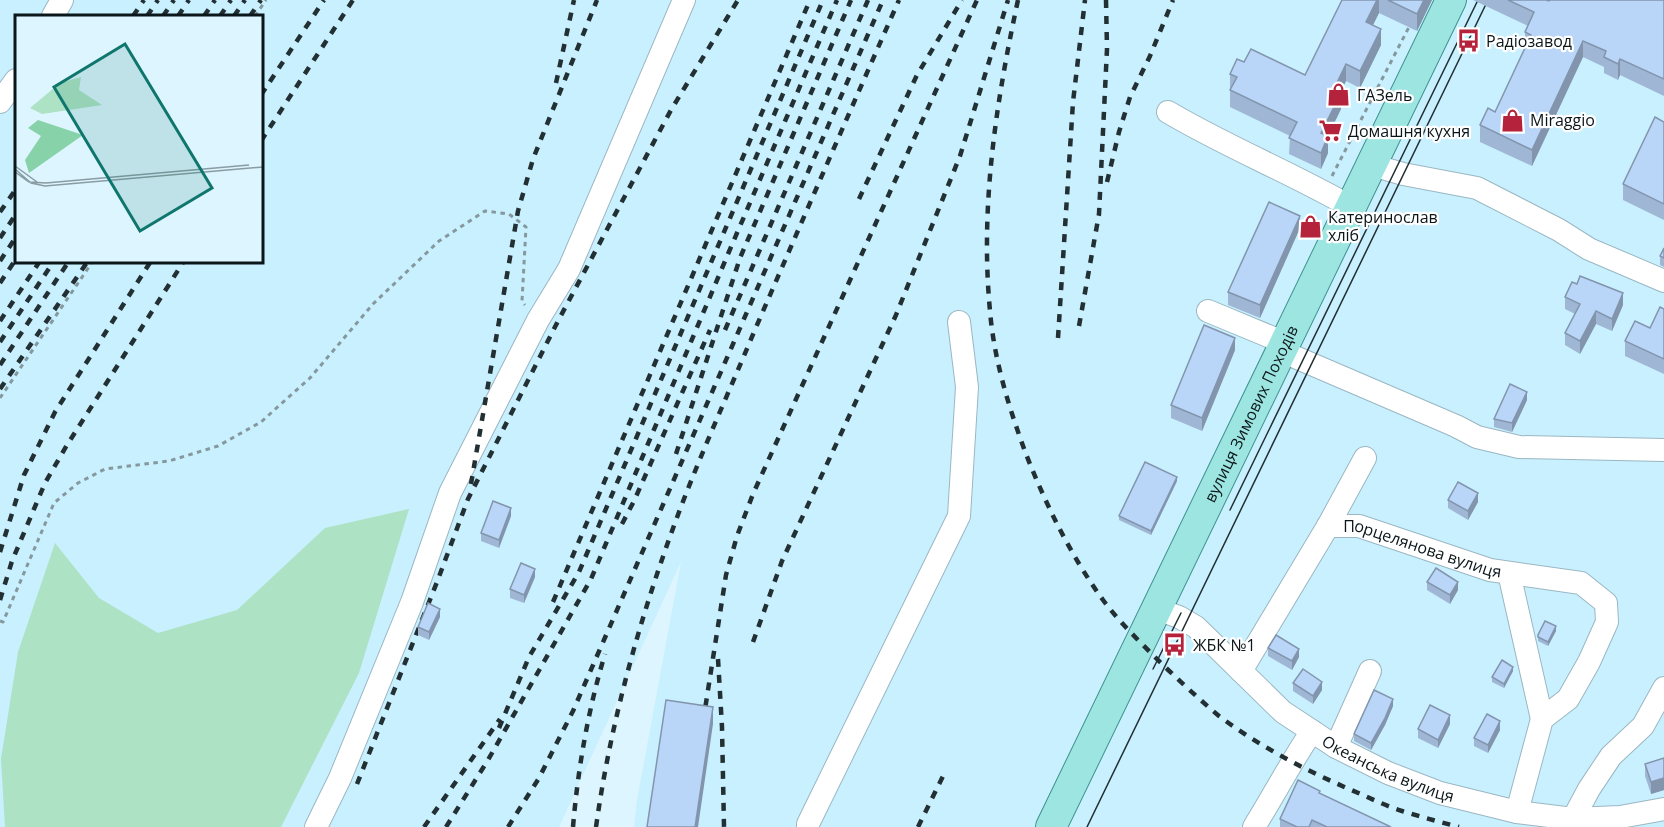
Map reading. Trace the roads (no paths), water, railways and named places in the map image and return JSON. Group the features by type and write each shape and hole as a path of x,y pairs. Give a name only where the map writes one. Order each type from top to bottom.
{"main road":[{"name":"вулиця Зимових Походів","path":"1051,827 1451,0"}],"street":[{"path":"54,15 62,0"},
{"path":"316,827 340,778 403,624 450,493 538,320 569,269 684,0"},
{"path":"0,102 15,81"},
{"path":"1168,112 1195,128 1325,191 1351,207"},
{"path":"1372,165 1404,174 1477,188 1559,230 1589,249 1664,281"},
{"path":"1208,311 1477,437 1519,447 1664,450"},
{"path":"808,827 959,516 967,387 959,322"},
{"path":"1240,671 1328,526 1365,458"},
{"name":"Порцелянова вулиця","path":"1328,526 1359,526 1490,570 1509,573 1542,719"},
{"path":"1509,573 1581,583 1606,603 1607,622 1589,662 1568,699 1542,719 1517,812"},
{"name":"Океанська вулиця","path":"1157,609 1179,617 1206,635 1283,712 1336,747 1388,773 1440,793 1517,812 1573,819 1620,817 1664,809"},
{"path":"1336,747 1370,671"},
{"path":"1573,819 1611,756 1654,723 1664,688"},
{"path":"1254,827 1312,731"}],"tram line":[{"path":"1230,510 1478,0"},
{"path":"1087,827 1488,0"},
{"path":"1153,669 1181,613"}],"railway":[{"path":"134,15 144,0"},
{"path":"148,15 158,0"},
{"path":"164,15 174,0"},
{"path":"179,15 189,0"},
{"path":"205,15 215,0"},
{"path":"221,15 231,0"},
{"path":"235,15 245,0"},
{"path":"251,15 261,0"},
{"path":"262,93 324,0"},
{"path":"262,139 353,0"},
{"path":"556,83 574,0"},
{"path":"471,484 518,211 533,159 597,0"},
{"path":"357,784 468,499 558,321 671,110 738,0"},
{"path":"553,602 810,0"},
{"path":"499,728 529,657 579,572 823,0"},
{"path":"446,827 488,760 591,579 837,0"},
{"path":"676,454 740,258 851,0"},
{"path":"725,330 868,0"},
{"path":"508,827 539,778 573,711 883,0"},
{"path":"596,827 610,747 629,667 652,589 679,512 754,332 899,0"},
{"path":"859,199 917,75 962,0"},
{"path":"703,722 726,575 737,536 753,494 977,0"},
{"path":"753,642 782,561 896,315 960,156 1008,0"},
{"path":"1018,0 1003,77 992,155 987,233 990,311 999,366 1014,419 1026,454 1060,530 1091,583 1117,617 1164,666 1219,716 1271,750 1326,778 1392,808 1459,827"},
{"path":"1058,338 1073,102 1085,0"},
{"path":"1079,326 1099,214 1107,49 1106,0"},
{"path":"1107,182 1130,97 1173,0"},
{"path":"0,212 15,190"},
{"path":"0,238 15,216"},
{"path":"0,261 15,238"},
{"path":"0,283 15,260"},
{"path":"0,321 39,262"},
{"path":"0,342 53,262"},
{"path":"0,365 68,262"},
{"path":"0,389 87,262"},
{"path":"0,552 24,475 55,412 150,262"},
{"path":"0,600 12,561 45,483 183,262"},
{"path":"622,524 710,330"},
{"path":"573,827 584,739 605,654"},
{"path":"718,659 724,827"},
{"path":"424,827 500,719"},
{"path":"918,827 945,772"}],"place":[{"name":"Радіозавод","path":"1468,41"},
{"name":"ГАЗель","path":"1339,95"},
{"name":"Miraggio","path":"1512,120"},
{"name":"Домашня кухня","path":"1330,131"},
{"name":"Катеринослав хліб","path":"1310,226"},
{"name":"ЖБК №1","path":"1175,645"}]}
